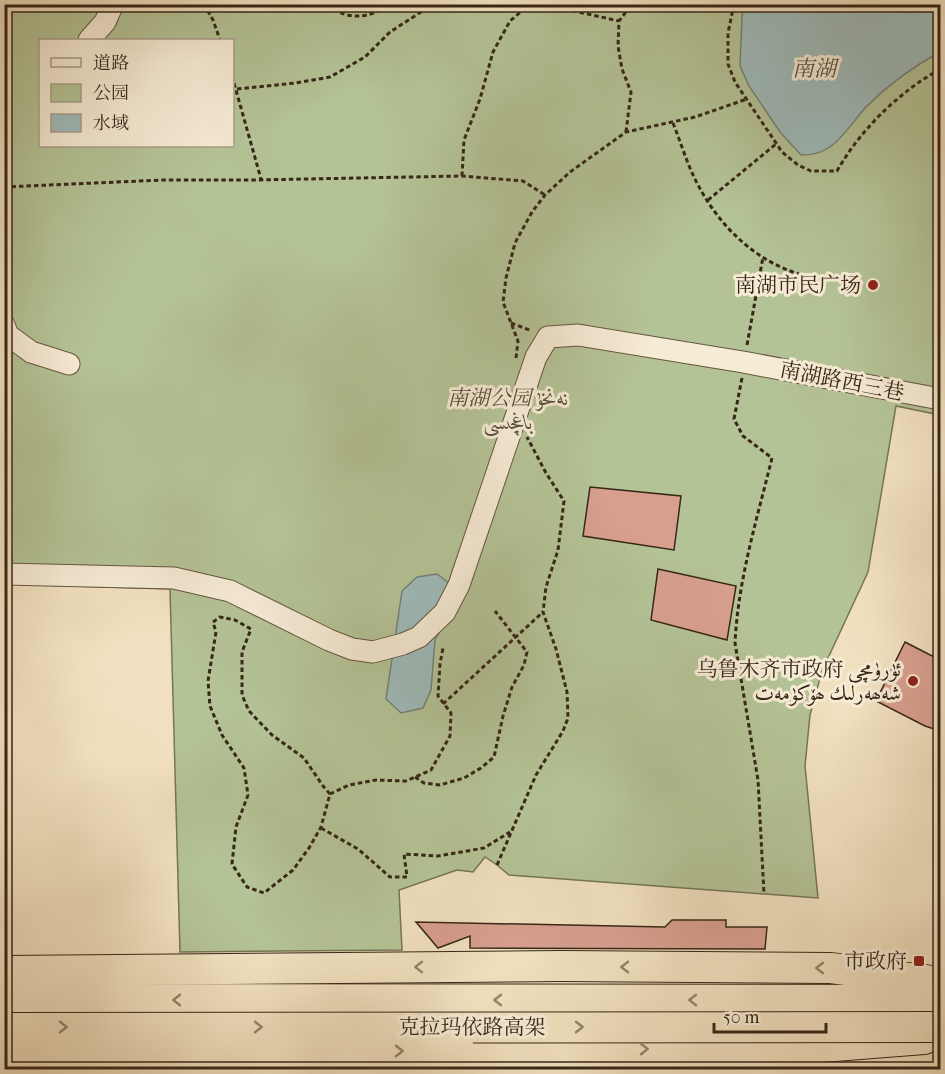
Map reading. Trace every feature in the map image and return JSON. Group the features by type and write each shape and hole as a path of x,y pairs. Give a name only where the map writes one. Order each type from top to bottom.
{"highway":[{"path":"4,971 561,966 831,968 940,982"},
{"name":"克拉玛依路高架","path":"4,999 940,1000"},
{"name":"克拉玛依路高架","path":"4,1028 940,1027"},
{"path":"4,1052 809,1048 940,1038"}],"street":[{"path":"90,39 105,22 113,4"},
{"path":"4,325 9,335 31,352 69,363"},
{"name":"南湖路西三巷","path":"516,416 536,357 549,337 578,335 744,362 940,399"},
{"path":"4,574 174,578 230,591 352,649 374,652 403,644 419,637 445,612 459,585 516,416"},
{"path":"349,1070 350,1021"}],"path":[{"path":"204,4 220,39"},
{"path":"328,4 347,16 366,16 382,10 388,4"},
{"path":"237,89 330,77 365,57 390,32 431,4"},
{"path":"462,176 464,140 480,99 493,52 510,21 530,4"},
{"path":"543,4 619,21"},
{"path":"626,132 631,92 620,58 619,21 632,4"},
{"path":"734,4 728,33 728,64 735,82 782,152 798,165 811,171 837,171 863,133 890,106 920,81 940,69"},
{"path":"234,81 261,179"},
{"path":"515,360 518,341 503,302 506,278 515,243 532,212 545,195 570,172 626,132 695,117 747,99"},
{"path":"673,122 697,184 721,220 738,239 779,267 799,275 816,278"},
{"path":"708,200 777,144"},
{"path":"4,186 163,180 462,176 523,181 545,195"},
{"path":"763,257 734,419 743,436 772,458 743,581 736,621 735,643 758,780 764,894"},
{"path":"497,864 536,775 563,731 568,718 567,692 556,649 543,612 546,587 558,550 564,501 541,464 516,416"},
{"path":"415,777 424,783 440,785 464,778 494,757 512,687 524,665 527,652 495,611"},
{"path":"443,704 543,612"},
{"path":"330,794 304,758 272,735 249,711 242,695 242,652 251,628 236,620 220,617 213,622 216,632 208,681 210,706 222,735 244,768 248,795 236,827 232,864 247,887 264,893 293,870 309,848 321,827 330,794 349,785 376,780 406,781 431,770 450,736 451,713 438,696 442,648"},
{"path":"321,827 358,849 390,877 407,877 404,854 438,856 484,848 512,831"}],"green space":[{"name":"南湖公园 نەنخۇ باغچىسى","path":"5,5 940,5 940,415 896,406 868,572 822,671 810,715 805,766 818,898 509,875 485,857 473,872 457,870 399,890 402,950 180,952 170,589 5,584"}],"water":[{"name":"南湖","path":"745,5 940,5 940,52 911,70 883,92 866,107 833,145 819,152 801,155 780,132 749,86 740,66 742,15"},
{"path":"437,574 454,587 453,608 435,640 431,690 423,708 401,713 386,699 402,591 417,577"}],"building":[{"path":"590,487 681,496 674,550 583,536"},
{"path":"658,569 736,586 727,640 651,620"},
{"name":"乌鲁木齐市政府 ئۈرۈمچى شەھەرلىك ھۆكۈمەت","path":"905,642 940,660 940,731 925,726 876,701"},
{"path":"672,920 726,920 726,927 767,927 765,949 470,948 470,936 438,948 416,922 665,927"}],"place":[{"name":"南湖市民广场","path":"873,285"},
{"name":"乌鲁木齐市政府 ئۈرۈمچى شەھەرلىك ھۆكۈمەت","path":"913,681"},
{"name":"市政府","path":"919,961"}]}
